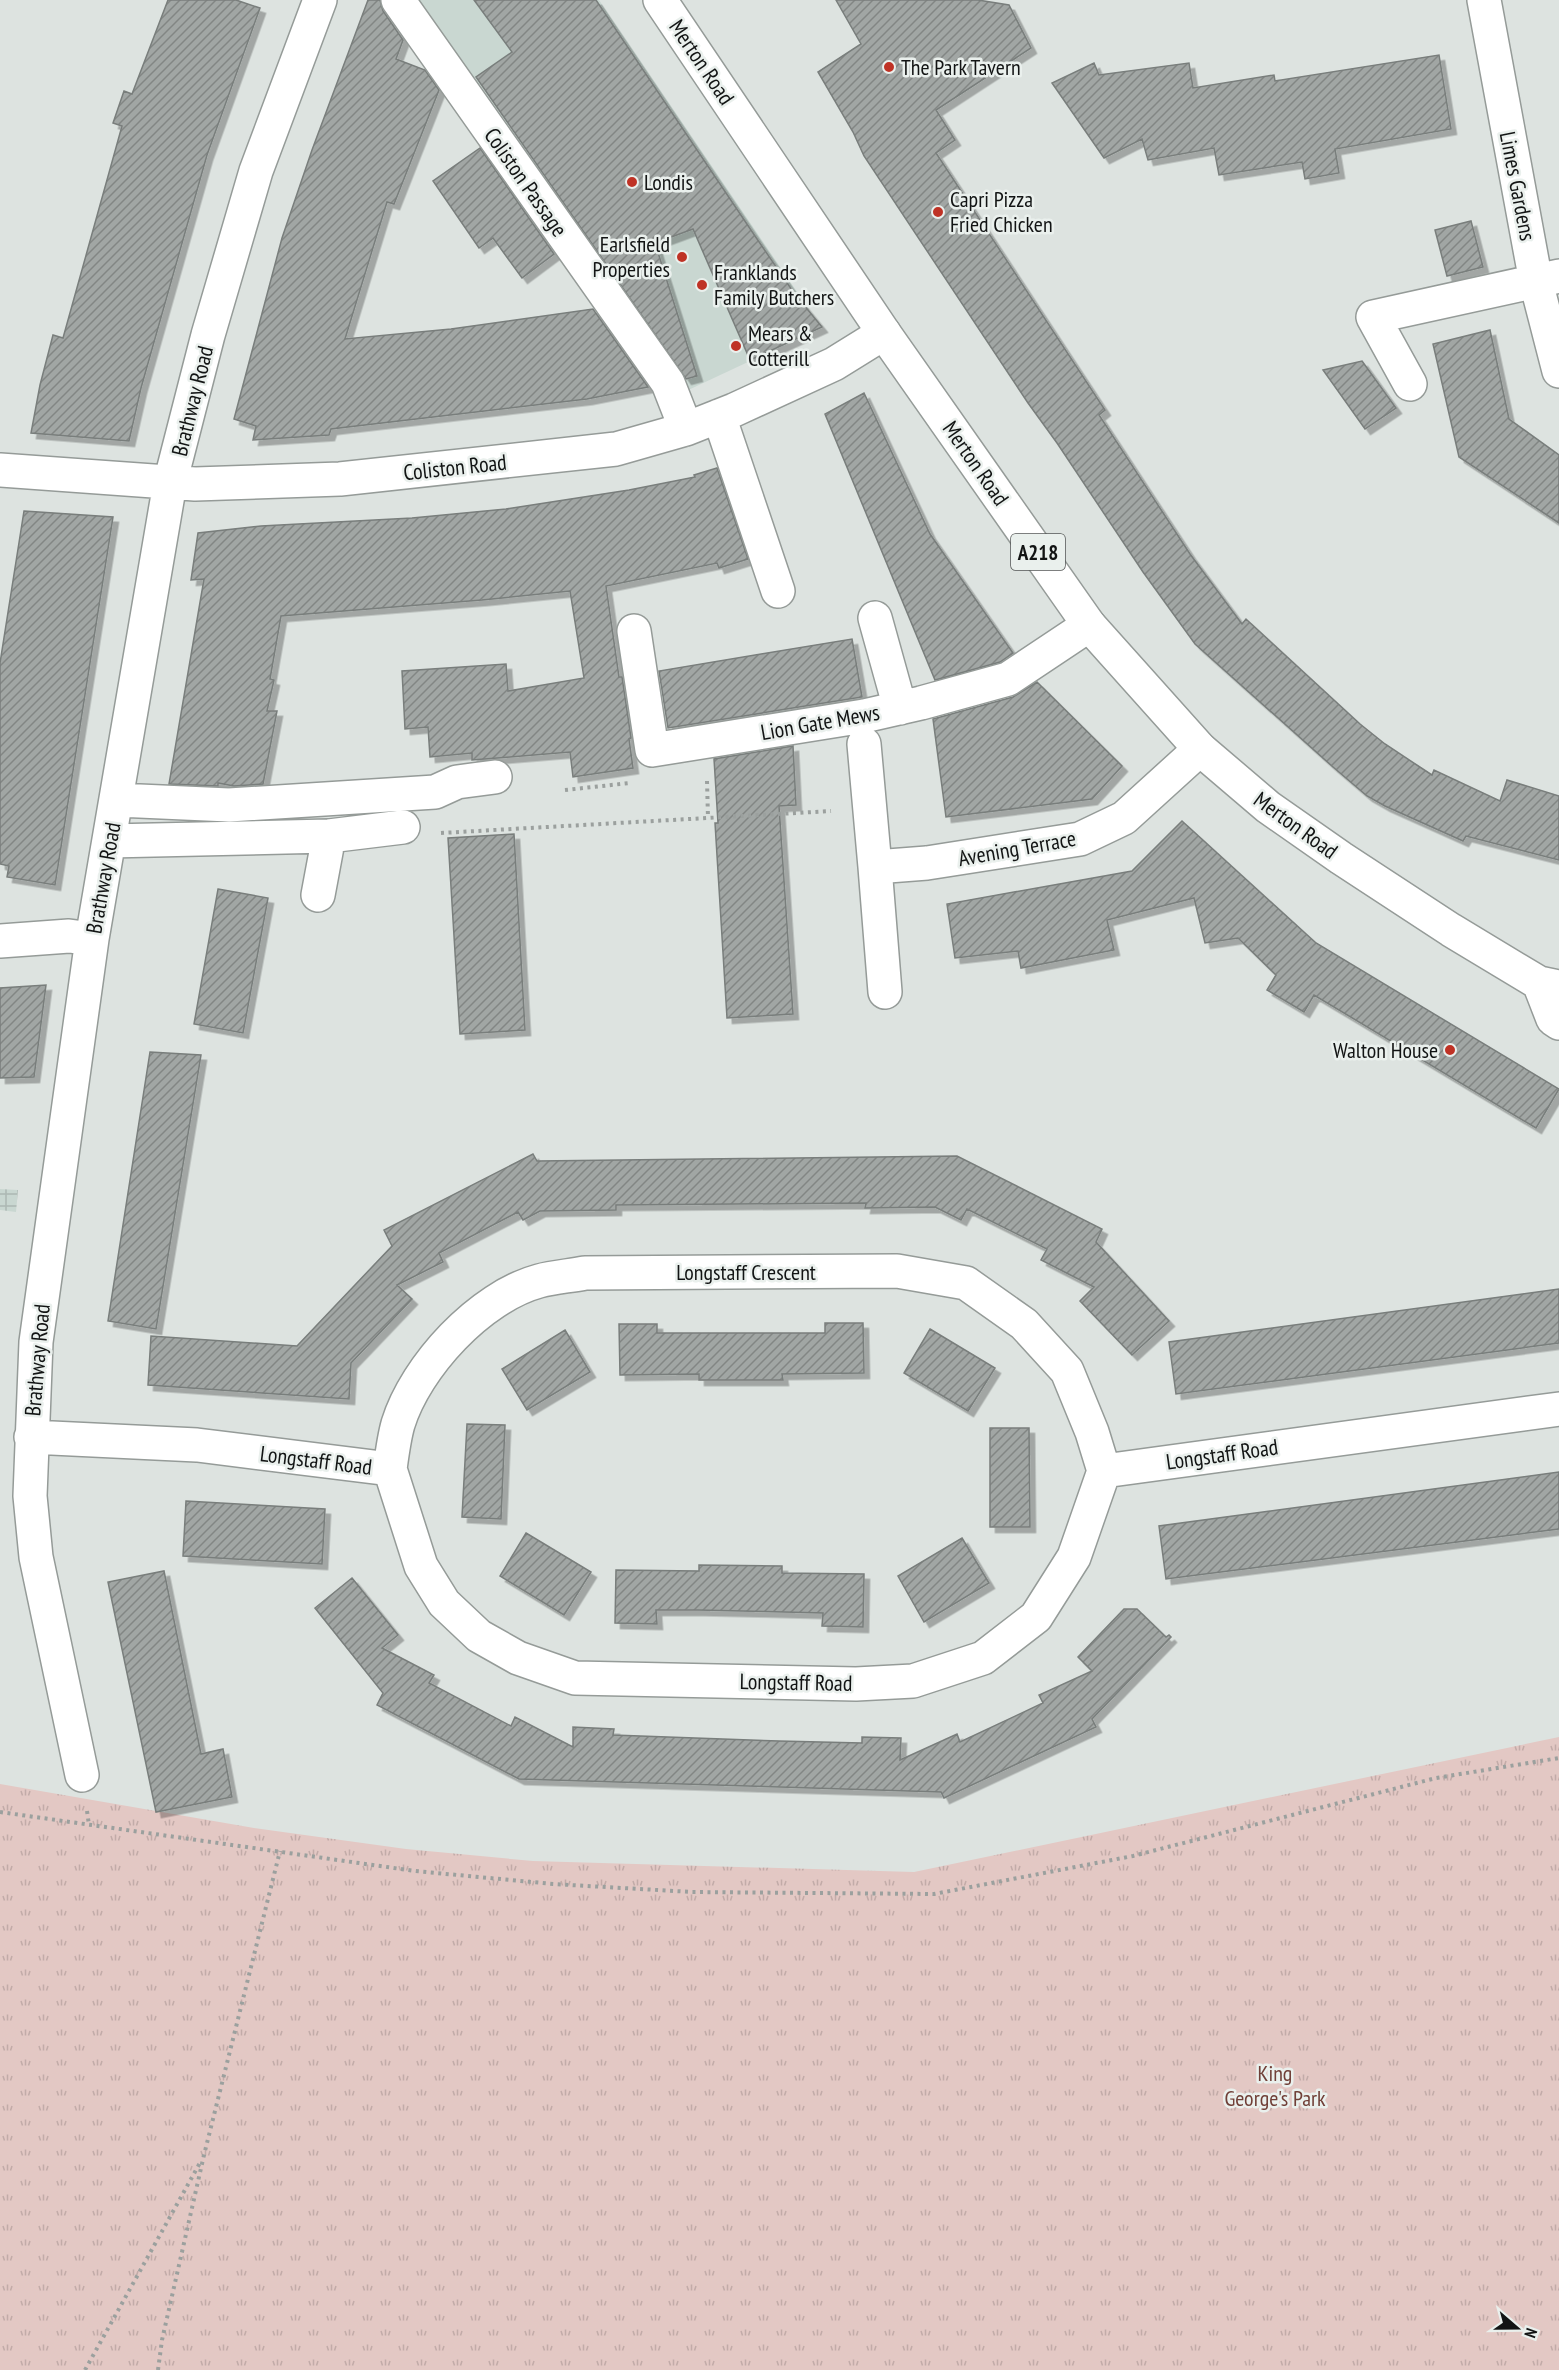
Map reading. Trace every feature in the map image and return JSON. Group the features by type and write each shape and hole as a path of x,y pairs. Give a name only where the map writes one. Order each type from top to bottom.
{"street":[{"name":"Brathway Road","path":"82,1775 36,1557 30,1496 36,1342 92,939 170,483 208,335 256,171 320,0"},
{"name":"Coliston Passage","path":"398,0 668,383 686,429"},
{"name":"Merton Road","path":"660,0 884,333 1089,625 1200,749 1268,807 1451,930 1549,985 1553,1019 1559,1023"},
{"name":"Limes Gardens","path":"1484,0 1547,279 1559,371"},
{"path":"1410,384 1373,317 1547,279"},
{"name":"Coliston Road","path":"0,470 195,484 340,480 616,449 686,429 719,416 834,364 884,333"},
{"path":"719,416 778,591"},
{"path":"875,618 900,708"},
{"name":"Lion Gate Mews","path":"634,631 652,750 864,716 1008,679 1089,625"},
{"path":"864,744 885,992"},
{"name":"Avening Terrace","path":"875,867 927,863 1080,839 1124,818 1200,749"},
{"path":"117,800 229,805 435,792 457,782 495,777"},
{"path":"109,841 329,836 403,827"},
{"path":"318,895 329,836"},
{"path":"0,941 69,936 92,939"},
{"name":"Longstaff Crescent","path":"390,1469 398,1424 416,1381 437,1353 501,1297 539,1281 585,1273 897,1270 966,1283 1024,1324 1067,1371 1092,1432 1104,1470"},
{"name":"Longstaff Road","path":"31,1437 197,1445 390,1469 421,1566 444,1603 479,1636 518,1658 575,1678 856,1684 913,1681 983,1658 1036,1617 1074,1557 1104,1470 1559,1409"}],"path":[{"path":"707,774 708,818"},
{"path":"403,827 423,834 871,807"},
{"path":"0,1812 416,1871 553,1884 692,1892 934,1894 1133,1856 1436,1778 1559,1758"},
{"path":"158,2370 162,2340 204,2155 280,1851"},
{"path":"85,2370 204,2155"}],"shaded area":[{"path":"415,0 599,0 816,320 812,332 684,392"},
{"path":"0,1189 18,1190 16,1212 0,1210"}],"green space":[{"name":"King George's Park","path":"1559,1737 1559,2370 0,2370 0,1784 254,1828 406,1849 533,1861 914,1872"}],"building":[{"path":"168,0 236,0 260,8 207,155 141,388 129,441 31,433 53,335 63,338 122,126 113,123 124,91 132,94"},
{"path":"368,0 380,0 383,11 403,40 396,59 425,70 439,90 394,204 387,202 345,339 451,329 593,309 648,387 587,399 331,429 329,435 253,440 256,426 234,419 282,238"},
{"path":"474,0 596,0 794,293 822,327 750,360 693,229 655,243 697,376 686,379 476,77 512,52"},
{"path":"836,0 978,0 1009,5 1031,48 936,110 955,140 936,153 1105,410 1099,415 1190,554 1242,624 1246,619 1360,724 1385,744 1432,775 1434,770 1500,801 1507,780 1559,796 1559,860 1466,836 1463,841 1367,796 1195,644 1028,403 864,156 853,132 818,72 861,44"},
{"path":"1439,55 1451,129 1335,149 1339,173 1305,179 1302,162 1219,175 1214,148 1148,160 1142,139 1104,158 1052,83 1094,63 1099,75 1189,63 1193,88 1274,75 1275,81"},
{"path":"480,148 554,254 522,278 493,238 479,248 433,181"},
{"path":"1471,221 1483,267 1447,276 1435,230"},
{"path":"1490,330 1509,419 1559,455 1559,523 1459,457 1433,344"},
{"path":"1362,361 1396,408 1365,429 1323,370"},
{"path":"864,393 930,534 1013,653 1000,662 935,680 825,414"},
{"path":"717,468 748,559 719,568 717,563 606,586 619,677 622,677 633,768 573,777 570,752 472,760 472,753 430,757 428,727 405,729 402,671 506,664 508,691 584,678 570,591 281,616 270,679 274,680 267,711 277,711 263,784 234,786 218,783 218,786 169,784 204,579 191,580 198,533 261,526 412,518 506,509 629,490 695,477 694,475"},
{"path":"24,511 113,517 55,885 7,877 9,866 0,864 0,663"},
{"path":"852,639 862,697 668,728 659,671"},
{"path":"1037,682 1122,766 1092,799 946,817 933,719 1013,697"},
{"path":"793,746 796,805 779,806 793,1014 727,1018 715,823 718,823 714,759"},
{"path":"1182,821 1316,943 1559,1089 1536,1128 1314,995 1304,1012 1267,990 1276,975 1238,938 1205,943 1194,898 1107,920 1114,950 1021,968 1018,951 955,958 947,904 1132,871"},
{"path":"514,834 525,1030 460,1034 448,838"},
{"path":"218,889 268,898 243,1033 194,1024"},
{"path":"46,985 34,1077 0,1078 0,988"},
{"path":"150,1052 201,1055 156,1329 108,1321"},
{"path":"533,1154 537,1161 957,1156 1102,1229 1096,1242 1169,1321 1132,1355 1080,1301 1094,1287 1041,1260 1047,1249 967,1209 961,1220 935,1207 865,1208 866,1203 616,1205 616,1210 540,1211 523,1220 518,1212 439,1253 443,1262 397,1285 412,1299 351,1363 349,1399 148,1385 151,1336 297,1346 392,1246 384,1230"},
{"path":"1559,1289 1559,1343 1176,1394 1169,1342"},
{"path":"825,1323 863,1323 864,1373 782,1374 783,1380 699,1380 699,1374 620,1375 619,1324 657,1324 657,1333 825,1333"},
{"path":"930,1329 995,1368 968,1411 904,1373"},
{"path":"565,1330 590,1372 527,1410 502,1369"},
{"path":"467,1424 505,1425 501,1519 462,1517"},
{"path":"990,1428 1029,1428 1030,1527 990,1527"},
{"path":"1559,1472 1559,1529 1166,1579 1159,1526"},
{"path":"186,1501 325,1509 322,1564 183,1556"},
{"path":"526,1533 591,1572 564,1615 500,1576"},
{"path":"962,1538 989,1583 924,1622 898,1576"},
{"path":"699,1565 782,1566 782,1573 864,1574 863,1627 822,1626 823,1613 698,1610 656,1610 657,1624 615,1623 616,1570 699,1571"},
{"path":"164,1571 201,1754 223,1749 232,1797 156,1812 108,1582"},
{"path":"352,1578 398,1635 382,1648 434,1675 429,1683 511,1726 515,1717 573,1747 573,1727 614,1729 613,1735 779,1741 862,1743 862,1737 901,1738 900,1760 957,1734 960,1742 1043,1703 1039,1695 1092,1671 1078,1657 1124,1609 1137,1609 1166,1637 1169,1635 1171,1637 1092,1719 1096,1727 944,1798 941,1792 519,1779 377,1705 383,1693 315,1608"}],"place":[{"name":"The Park Tavern","path":"889,67"},
{"name":"Londis","path":"632,182"},
{"name":"Capri Pizza Fried Chicken","path":"938,212"},
{"name":"Earlsfield Properties","path":"682,257"},
{"name":"Franklands Family Butchers","path":"702,285"},
{"name":"Mears & Cotterill","path":"736,346"},
{"name":"Walton House","path":"1450,1050"}]}
